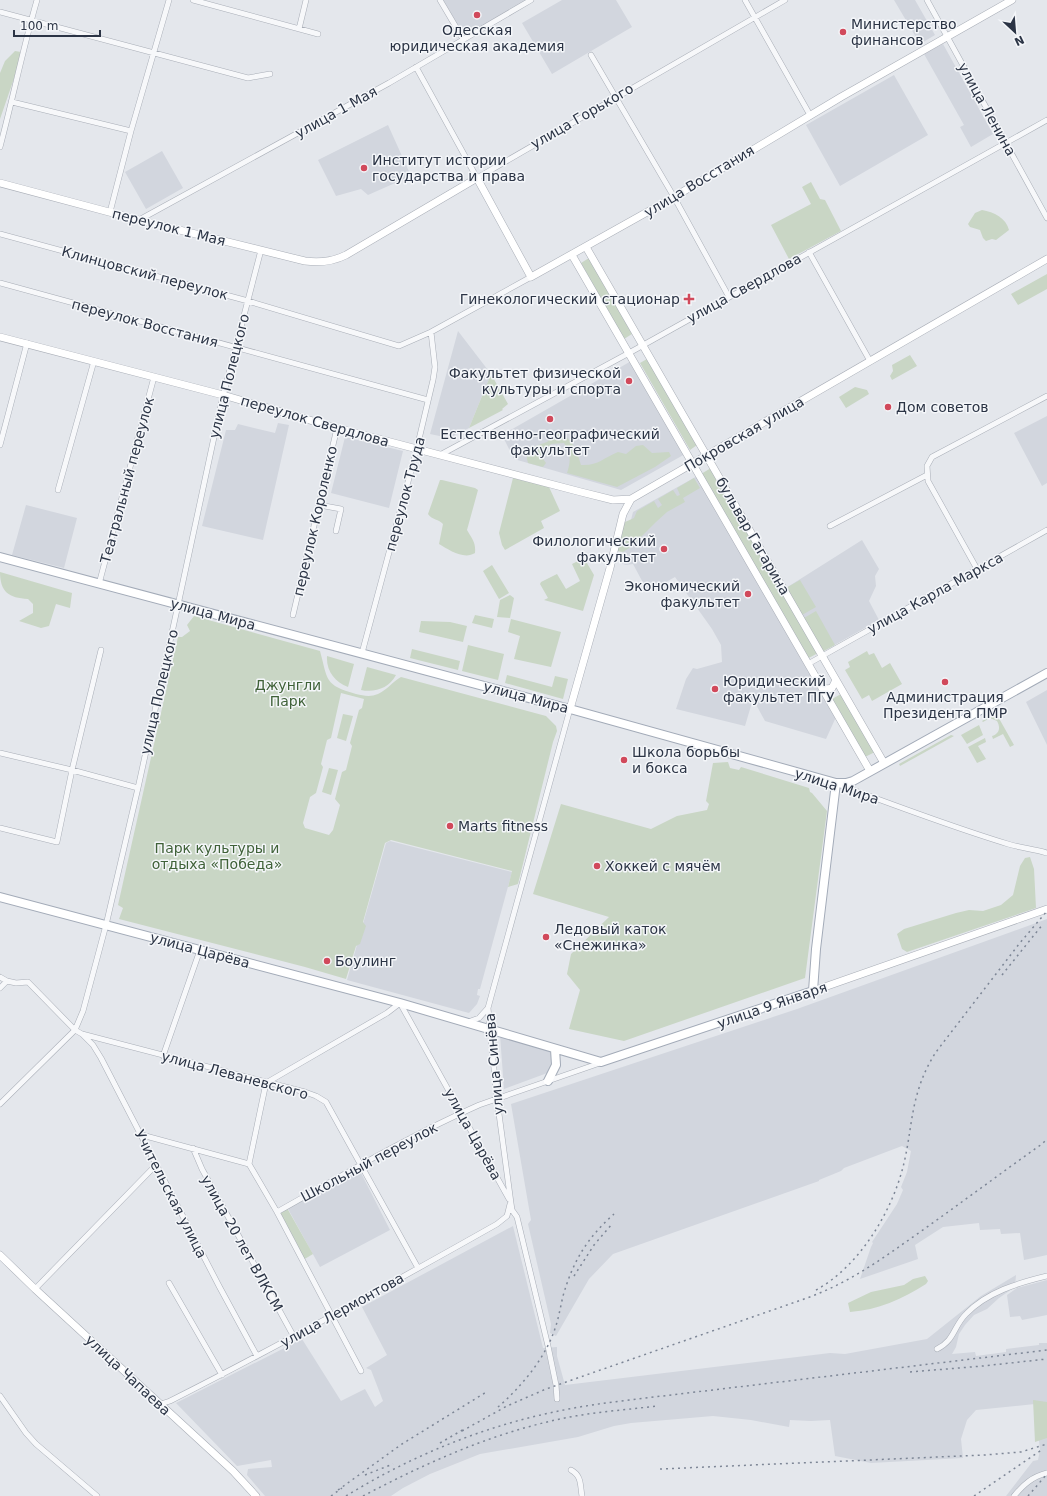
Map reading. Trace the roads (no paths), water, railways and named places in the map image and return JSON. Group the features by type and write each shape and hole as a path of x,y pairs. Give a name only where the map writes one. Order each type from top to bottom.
{"main road":[{"name":"улица Мира","path":"0,557 570,709 836,783"},
{"path":"813,991 816,949 836,783 849,782 1047,673"},
{"name":"улица Царёва","path":"0,898 400,1003 601,1062"},
{"name":"улица 9 Января","path":"601,1062 813,991"},
{"path":"548,1081 554,1072 556,1065 557,1054 555,1049"}],"street":[{"path":"0,147 37,0"},
{"path":"110,212 131,131 169,0"},
{"path":"193,0 318,34"},
{"path":"299,29 306,0"},
{"path":"440,0 463,39"},
{"name":"улица 1 Мая","path":"139,220 416,67 531,0"},
{"path":"744,0 810,115"},
{"name":"улица Горького","path":"339,258 364,245 476,178 785,0"},
{"name":"улица Ленина","path":"927,0 1047,218"},
{"name":"улица Восстания","path":"382,340 399,346 431,332 674,197 810,115 1012,0"},
{"path":"0,12 248,78 270,74"},
{"path":"591,55 674,197 729,297"},
{"path":"416,67 531,277"},
{"path":"12,102 131,131"},
{"name":"улица Свердлова","path":"440,455 629,353 1047,120"},
{"name":"переулок 1 Мая","path":"0,183 139,220 305,261 329,262 339,258"},
{"name":"Клинцовский переулок","path":"0,234 248,301 382,340"},
{"name":"бульвар Гагарина","path":"586,247 884,763"},
{"name":"улица Полецкого","path":"0,1104 76,1030 83,1011 106,925 138,788 223,395 261,250"},
{"path":"809,252 870,362"},
{"name":"бульвар Гагарина","path":"572,255 870,771"},
{"name":"Покровская улица","path":"631,499 1047,259"},
{"name":"переулок Восстания","path":"0,283 428,400"},
{"name":"переулок Труда","path":"362,653 417,449 428,400 435,367 431,332"},
{"name":"переулок Свердлова","path":"0,337 223,395 337,428 613,500 631,499"},
{"path":"0,445 27,343"},
{"path":"58,490 94,361"},
{"name":"Театральный переулок","path":"99,584 154,377"},
{"path":"977,569 930,486 927,475 927,466 932,457 1047,396"},
{"name":"переулок Короленко","path":"293,615 337,428"},
{"path":"830,526 927,475"},
{"path":"570,709 610,568 623,514 631,499"},
{"path":"319,505 341,510 336,531"},
{"name":"улица Карла Маркса","path":"808,664 1047,530"},
{"path":"0,828 57,842 72,770 101,650"},
{"path":"822,688 832,688 836,680"},
{"name":"улица Синёва","path":"557,1399 556,1385 546,1338 517,1217 512,1210 497,1099 488,1008 570,709"},
{"path":"0,753 72,770 138,788"},
{"name":"улица Мира","path":"836,783 907,810 1007,844 1047,853"},
{"name":"улица 9 Января","path":"813,991 1047,909"},
{"path":"163,1056 200,950"},
{"path":"0,977 7,981 16,983 28,982 76,1030"},
{"path":"0,988 7,981"},
{"path":"361,1371 277,1212 249,1164 266,1083 387,1013 400,1003"},
{"name":"улица Царёва","path":"400,1003 511,1203"},
{"path":"467,1022 479,1018 488,1008"},
{"name":"улица Леваневского","path":"76,1030 82,1034 163,1056 305,1092 326,1102 360,1166 418,1268"},
{"name":"Учительская улица","path":"82,1034 97,1051 142,1135 218,1286 257,1356"},
{"name":"улица 9 Января","path":"497,1099 601,1062"},
{"name":"Школьный переулок","path":"277,1212 461,1113 497,1099"},
{"path":"142,1135 249,1164"},
{"name":"улица 20 лет ВЛКСМ","path":"193,1148 202,1169 294,1337"},
{"path":"35,1289 156,1165"},
{"name":"улица Лермонтова","path":"161,1404 222,1375 294,1337 503,1220 509,1212 511,1203"},
{"name":"улица Чапаева","path":"0,1255 233,1471 254,1495"},
{"path":"937,1349 945,1345 951,1338 958,1323 966,1313 977,1305 1002,1290 1016,1284 1047,1276"},
{"path":"169,1283 222,1375"},
{"path":"0,1396 19,1424 36,1444 97,1496"},
{"path":"571,1470 577,1473 580,1480 582,1496"},
{"path":"1014,1496 1024,1484 1033,1478 1047,1473"}],"railway":[{"path":"816,1290 832,1280 847,1267 860,1252 883,1218 899,1181 906,1154 916,1097 924,1074 933,1056 1019,944 1047,911"},
{"path":"1002,975 1043,924"},
{"path":"462,1431 507,1406 546,1389 807,1298 838,1285 893,1251 1047,1139"},
{"path":"498,1407 514,1392 537,1364 549,1344 555,1329 567,1283 576,1261 596,1232 614,1214"},
{"path":"574,1276 594,1245 612,1224"},
{"path":"346,1496 396,1468 449,1444 503,1425 559,1411 629,1400 1047,1350"},
{"path":"910,1372 1047,1359"},
{"path":"338,1490 402,1444 488,1391"},
{"path":"363,1496 411,1472 459,1451 484,1441 534,1425 596,1413 657,1406"},
{"path":"440,1443 466,1428"},
{"path":"660,1469 985,1455 1021,1452 1047,1444"},
{"path":"974,1496 1043,1449"},
{"path":"365,1475 393,1464"},
{"path":"1028,1496 1047,1474"},
{"path":"331,1496 342,1488"}],"place":[{"name":"Одесская юридическая академия","path":"477,15"},
{"name":"Министерство финансов","path":"843,32"},
{"name":"Институт истории государства и права","path":"364,168"},
{"name":"Гинекологический стационар","path":"689,299"},
{"name":"Факультет физической культуры и спорта","path":"629,381"},
{"name":"Дом советов","path":"888,407"},
{"name":"Естественно-географический факультет","path":"550,419"},
{"name":"Филологический факультет","path":"664,549"},
{"name":"Экономический факультет","path":"748,594"},
{"name":"Администрация Президента ПМР","path":"945,682"},
{"name":"Юридический факультет ПГУ","path":"715,689"},
{"name":"Школа борьбы и бокса","path":"624,760"},
{"name":"Marts fitness","path":"450,826"},
{"name":"Хоккей с мячём","path":"597,866"},
{"name":"Ледовый каток «Снежинка»","path":"546,937"},
{"name":"Боулинг","path":"327,961"}],"park label":[{"name":"Джунгли Парк","path":"288,694"},
{"name":"Парк культуры и отдыха «Победа»","path":"217,856"}]}
